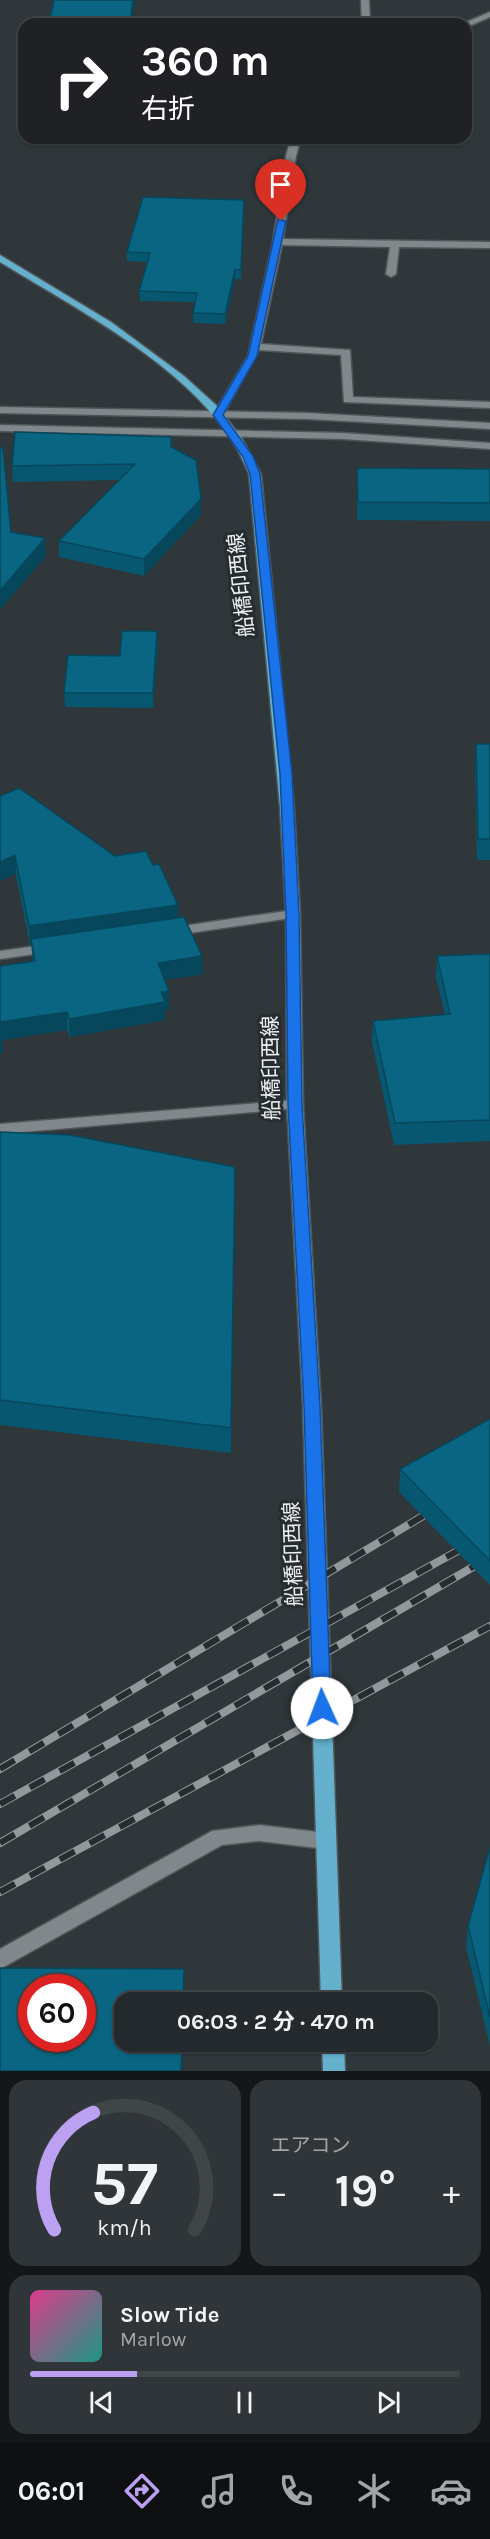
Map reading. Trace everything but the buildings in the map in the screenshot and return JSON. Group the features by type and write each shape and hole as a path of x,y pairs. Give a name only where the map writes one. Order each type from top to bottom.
{"main road":[{"name":"船橋印西線","path":"0,258 151,354 193,388 233,434 248,456 255,474 286,774 292,914 295,1105 312,1406 332,1992"},
{"path":"333,2052 334,2071"}],"street":[{"path":"365,0 366,18"},
{"path":"472,22 490,14"},
{"path":"218,415 253,356 278,242 294,144"},
{"path":"278,242 490,244"},
{"path":"391,274 395,243"},
{"path":"255,347 346,352 348,400 490,405"},
{"path":"0,410 308,416 490,426"},
{"path":"0,428 343,436 490,446"},
{"path":"152,934 292,914"},
{"path":"0,955 70,946"},
{"path":"0,1129 295,1105"},
{"path":"0,1960 219,1837 259,1833 326,1841"}],"railway":[{"path":"0,1769 438,1507"},
{"path":"0,1804 490,1533"},
{"path":"0,1843 490,1557"},
{"path":"0,1892 490,1626"}],"route":[{"path":"281,221 253,356 218,415 248,456 255,474 286,774 292,914 295,1105 312,1406 322,1708"}]}
